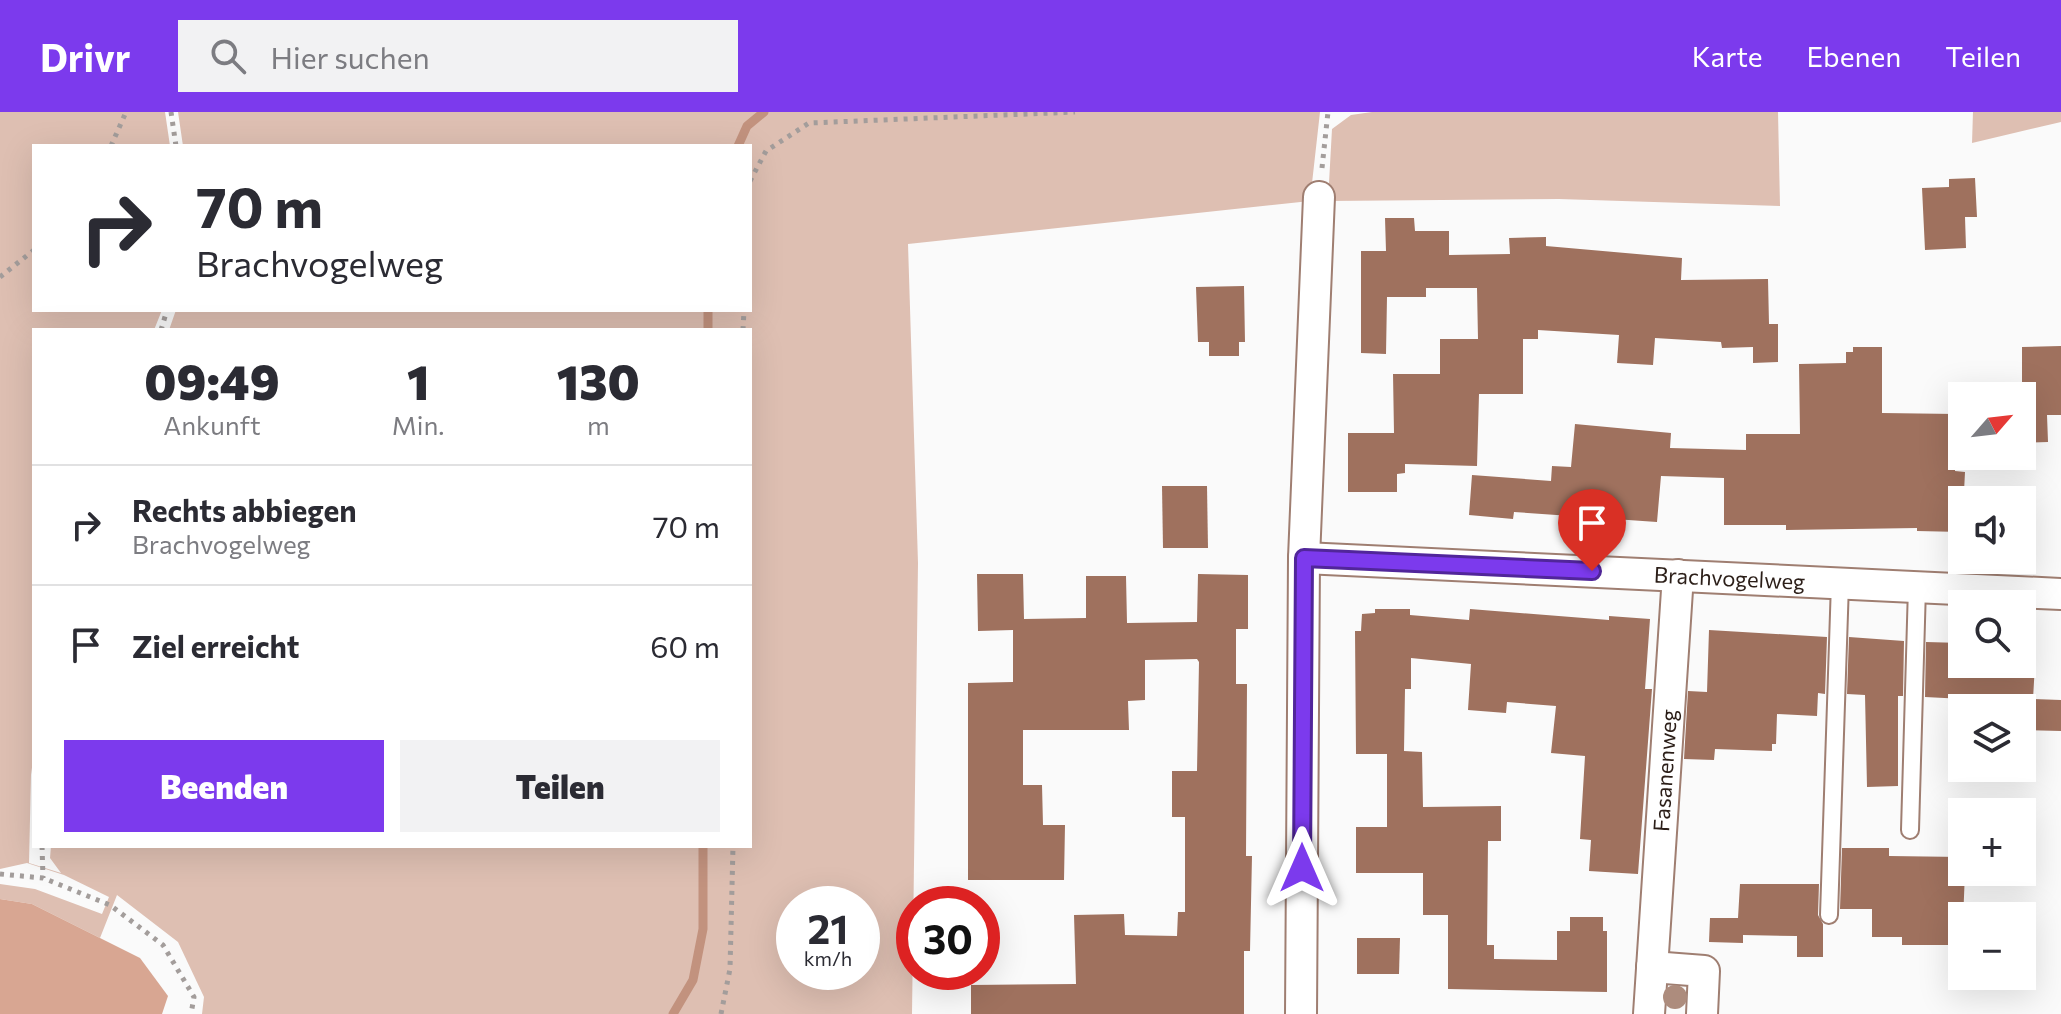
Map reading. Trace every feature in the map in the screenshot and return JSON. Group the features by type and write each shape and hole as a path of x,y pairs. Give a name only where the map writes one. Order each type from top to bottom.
{"street":[{"path":"1301,1014 1304,558 1319,197"},
{"name":"Brachvogelweg","path":"1304,558 2061,594"},
{"name":"Fasanenweg","path":"1649,1014 1678,575"},
{"path":"1652,967 1704,971 1702,1014"}],"lane":[{"path":"1829,915 1840,583"},
{"path":"1910,830 1917,587"}],"path":[{"path":"112,144 126,112"},
{"path":"171,112 176,144"},
{"path":"752,177 766,151 809,123 1075,112"},
{"path":"1319,197 1328,112"},
{"path":"0,277 32,252"},
{"path":"42,848 43,878"},
{"path":"721,1014 730,969 733,848"},
{"path":"0,874 43,878 110,905 163,945 194,997 191,1014"}],"shaded area":[{"path":"0,112 165,112 170,144 32,144 32,312 161,312 155,328 32,328 32,768 29,863 61,873 50,858 51,848 752,848 752,328 170,328 175,312 752,312 752,144 183,144 178,112 1320,112 1310,201 908,244 918,563 914,886 896,886 896,990 912,990 912,1014 202,1014 204,997 178,942 117,895 100,938 32,904 0,899 0,884 35,889 102,914 109,897 64,875 27,863 0,869"},
{"path":"1372,112 1778,112 1780,206 1559,199 1328,201 1332,129 1351,115"},
{"path":"1973,112 2061,112 2061,122 1972,143"},
{"path":"0,899 32,904 140,958 168,996 162,1014 0,1014"}],"building":[{"path":"1975,178 1977,217 1965,217 1966,248 1925,250 1922,188 1949,187 1949,179"},
{"path":"1385,218 1414,218 1415,231 1449,231 1449,255 1510,254 1509,238 1546,237 1546,246 1682,258 1681,280 1768,279 1769,324 1778,324 1778,362 1753,363 1753,347 1722,348 1721,342 1655,338 1653,365 1617,363 1619,335 1538,330 1538,339 1523,339 1523,394 1479,394 1477,466 1405,464 1405,473 1397,474 1397,492 1348,492 1348,433 1394,433 1393,374 1440,374 1440,339 1478,339 1477,288 1426,288 1426,297 1387,297 1386,354 1361,353 1361,251 1386,251"},
{"path":"1244,286 1245,342 1239,342 1239,356 1209,356 1209,342 1198,342 1196,287"},
{"path":"2061,346 2061,415 2047,415 2048,442 2036,442 2036,382 2022,382 2022,347"},
{"path":"1853,347 1882,347 1882,413 1948,414 1948,470 1965,472 1964,486 1948,486 1948,532 1917,531 1917,528 1786,530 1786,525 1724,525 1724,478 1661,476 1657,522 1514,512 1513,519 1469,515 1472,475 1551,481 1552,466 1571,467 1575,424 1671,433 1670,448 1746,450 1746,434 1800,434 1799,364 1846,363 1846,352 1853,352"},
{"path":"1162,486 1207,486 1208,548 1163,548"},
{"path":"977,574 1023,574 1024,619 1086,618 1086,576 1126,576 1127,623 1197,622 1198,574 1248,575 1248,629 1236,629 1236,684 1247,684 1246,856 1252,856 1250,951 1244,951 1244,1014 971,1014 971,990 1000,990 1000,985 1076,984 1074,915 1124,914 1125,935 1177,936 1178,912 1185,912 1185,817 1172,817 1172,771 1197,771 1199,662 1197,659 1145,660 1145,700 1128,701 1129,730 1023,730 1023,785 1042,785 1043,825 1065,825 1064,880 968,880 968,683 1013,682 1013,630 978,631"},
{"path":"1375,609 1410,609 1410,615 1469,620 1470,609 1609,620 1609,616 1650,619 1645,689 1652,689 1638,874 1589,871 1591,840 1580,839 1585,756 1551,753 1556,706 1507,702 1506,713 1468,710 1471,664 1411,658 1411,689 1405,689 1404,751 1422,752 1423,807 1501,806 1501,841 1488,841 1487,945 1494,945 1494,959 1557,960 1557,931 1570,931 1570,917 1603,917 1603,931 1607,931 1607,992 1448,989 1448,915 1423,915 1423,873 1356,873 1356,827 1387,827 1387,754 1356,754 1355,631 1361,631 1362,614 1375,613"},
{"path":"1709,630 1827,637 1825,694 1818,693 1817,716 1777,714 1776,744 1772,744 1772,751 1715,749 1714,760 1684,759 1688,691 1707,692"},
{"path":"1849,637 1904,641 1903,696 1898,696 1898,786 1867,787 1865,695 1847,694"},
{"path":"1926,642 1948,643 1948,678 2034,678 2033,694 1925,697"},
{"path":"2036,699 2061,700 2061,731 2036,730"},
{"path":"1842,848 1889,848 1889,856 1948,857 1948,886 1964,886 1964,902 1948,902 1948,945 1902,945 1902,937 1872,937 1872,909 1840,909"},
{"path":"1740,884 1819,884 1818,915 1823,924 1823,957 1797,957 1797,936 1743,935 1743,943 1709,942 1710,918 1738,918"},
{"path":"1357,938 1400,938 1399,974 1357,974"}],"waterway":[{"path":"739,144 747,126 764,112"},
{"path":"708,312 708,328"},
{"path":"673,1014 693,980 703,929 703,848"}],"route":[{"path":"1302,868 1304,558 1592,571"}]}
